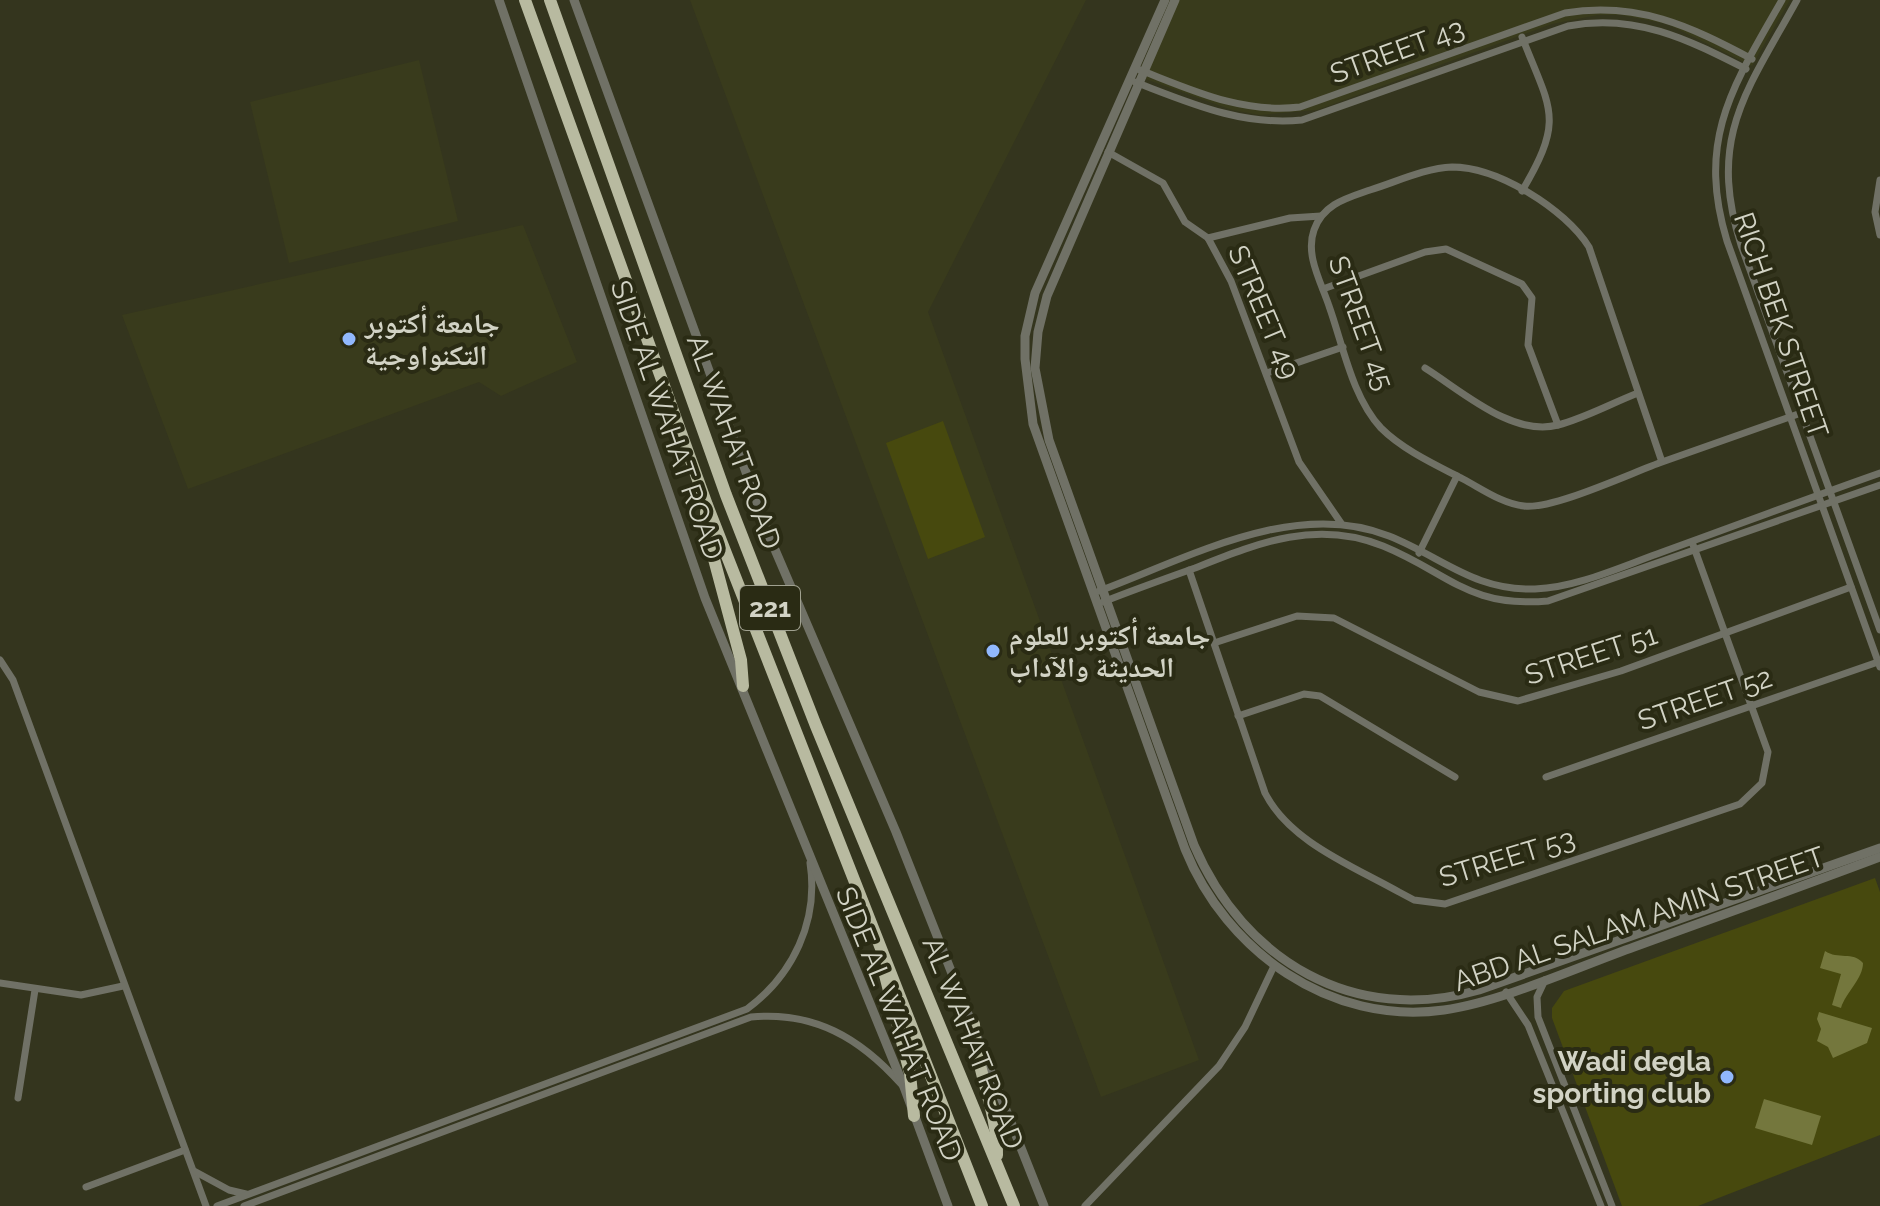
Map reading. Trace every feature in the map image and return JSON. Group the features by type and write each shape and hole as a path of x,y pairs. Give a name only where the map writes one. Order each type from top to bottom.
{"highway":[{"path":"525,1 538,5 548,0"},
{"name":"AL WAHAT ROAD","path":"548,0 726,495 782,640 1014,1206"},
{"name":"AL WAHAT ROAD","path":"525,1 707,505 982,1206"},
{"path":"539,38 549,28 559,28"},
{"path":"707,505 707,533 741,660 743,686"},
{"path":"884,960 891,1005 910,1073 914,1116"},
{"path":"974,1024 977,1057 995,1128 997,1163"}],"street":[{"name":"SIDE AL WAHAT ROAD","path":"499,0 700,583 904,1087 948,1206"},
{"path":"574,0 770,538 850,721 974,1024 1044,1206"},
{"name":"ABD AL SALAM AMIN STREET","path":"1140,70 1165,0"},
{"name":"ABD AL SALAM AMIN STREET","path":"1098,591 1033,424 1026,381 1025,336 1044,271 1175,0"},
{"name":"RICH BEK STREET","path":"1782,0 1749,57 1718,134 1714,179 1716,203 1789,417 1879,664"},
{"name":"RICH BEK STREET","path":"1797,0 1755,74 1732,130 1727,157 1728,193 1741,245 1880,630"},
{"name":"STREET 43","path":"1140,70 1237,105 1284,109 1315,104 1583,10 1638,11 1690,27 1761,64"},
{"name":"STREET 43","path":"1134,81 1235,117 1293,121 1331,112 1524,41 1585,22 1629,22 1671,33 1755,74"},
{"path":"1520,31 1546,96 1550,126 1543,155 1522,191"},
{"name":"ABD AL SALAM AMIN STREET","path":"1134,81 1108,152 1047,296 1038,332 1035,368 1049,440 1102,603 1202,886 1224,921 1274,966 1329,995 1403,1011 1463,1006 1555,963 1880,848"},
{"name":"STREET 49","path":"1108,152 1163,183 1185,222 1208,238 1228,273 1299,462 1341,523"},
{"path":"1208,238 1290,218 1321,216 1338,201 1449,167 1484,172 1568,219 1589,247 1662,462"},
{"path":"1880,180 1875,212 1880,235"},
{"name":"STREET 45","path":"1321,216 1311,238 1311,251 1362,397 1379,426 1405,447 1513,504 1536,507 1801,413"},
{"path":"1323,289 1437,248 1463,254 1522,284 1532,298 1528,345 1558,425"},
{"path":"1267,373 1343,347"},
{"path":"1425,368 1514,422 1542,427 1558,425 1638,393"},
{"path":"1098,591 1278,527 1341,523 1374,530 1469,578 1500,587 1533,589 1565,585 1880,473"},
{"path":"1413,562 1457,476"},
{"path":"1102,603 1270,539 1319,533 1368,541 1476,594 1530,602 1567,597 1880,485"},
{"name":"STREET 53","path":"1189,570 1265,793 1287,825 1414,900 1445,904 1633,842 1748,799 1762,783 1768,762 1692,542"},
{"path":"1209,550 1212,561"},
{"name":"STREET 51","path":"1214,643 1297,616 1334,618 1479,692 1518,701 1621,671 1851,587"},
{"path":"0,660 13,680 206,1206"},
{"name":"STREET 52","path":"1546,777 1879,664"},
{"path":"1238,716 1304,694 1320,696 1455,777"},
{"name":"ABD AL SALAM AMIN STREET","path":"1190,847 1243,924 1284,960 1316,979 1365,996 1403,1002 1441,1000 1545,979 1880,857"},
{"path":"244,1206 378,1150 747,1009 777,982 798,949 811,897 809,857"},
{"path":"1555,963 1559,974"},
{"path":"1085,1206 1219,1066 1245,1027 1274,966"},
{"path":"1545,979 1536,1007 1551,1056 1612,1206"},
{"path":"0,983 81,995 123,986"},
{"path":"1504,986 1523,1016 1542,1059 1601,1206"},
{"path":"18,1098 35,990"},
{"path":"217,1206 751,1017 787,1017 835,1029 876,1056 904,1087"},
{"path":"1542,1059 1551,1056"},
{"path":"86,1187 185,1150"},
{"path":"194,1171 229,1190 250,1194"}],"shaded area":[{"name":"جامعة أكتوبر للعلوم الحديثة والآداب","path":"690,0 1086,0 928,312 1199,1060 1101,1097"},
{"path":"1170,0 1790,0 1752,66 1667,24 1621,15 1598,15 1552,24 1317,110 1260,115 1232,110 1137,76"},
{"path":"419,60 458,221 289,263 250,102"},
{"name":"جامعة أكتوبر التكنواوجية","path":"523,225 577,362 501,396 479,382 188,489 122,315"},
{"path":"943,421 985,537 928,559 886,443"},
{"name":"Wadi degla sporting club","path":"1875,878 1880,892 1880,1135 1698,1206 1622,1206 1552,1018 1552,1008 1564,991"},
{"path":"1825,951 1855,957 1863,963 1860,975 1841,1008 1832,1005 1841,974 1820,968"},
{"path":"1819,1012 1872,1028 1867,1043 1833,1058 1828,1047 1817,1041 1821,1029 1817,1019"},
{"path":"1764,1099 1821,1116 1812,1145 1755,1128"}],"place":[{"name":"جامعة أكتوبر التكنواوجية","path":"349,339"},
{"name":"جامعة أكتوبر للعلوم الحديثة والآداب","path":"993,651"},
{"name":"Wadi degla sporting club","path":"1727,1077"}]}
